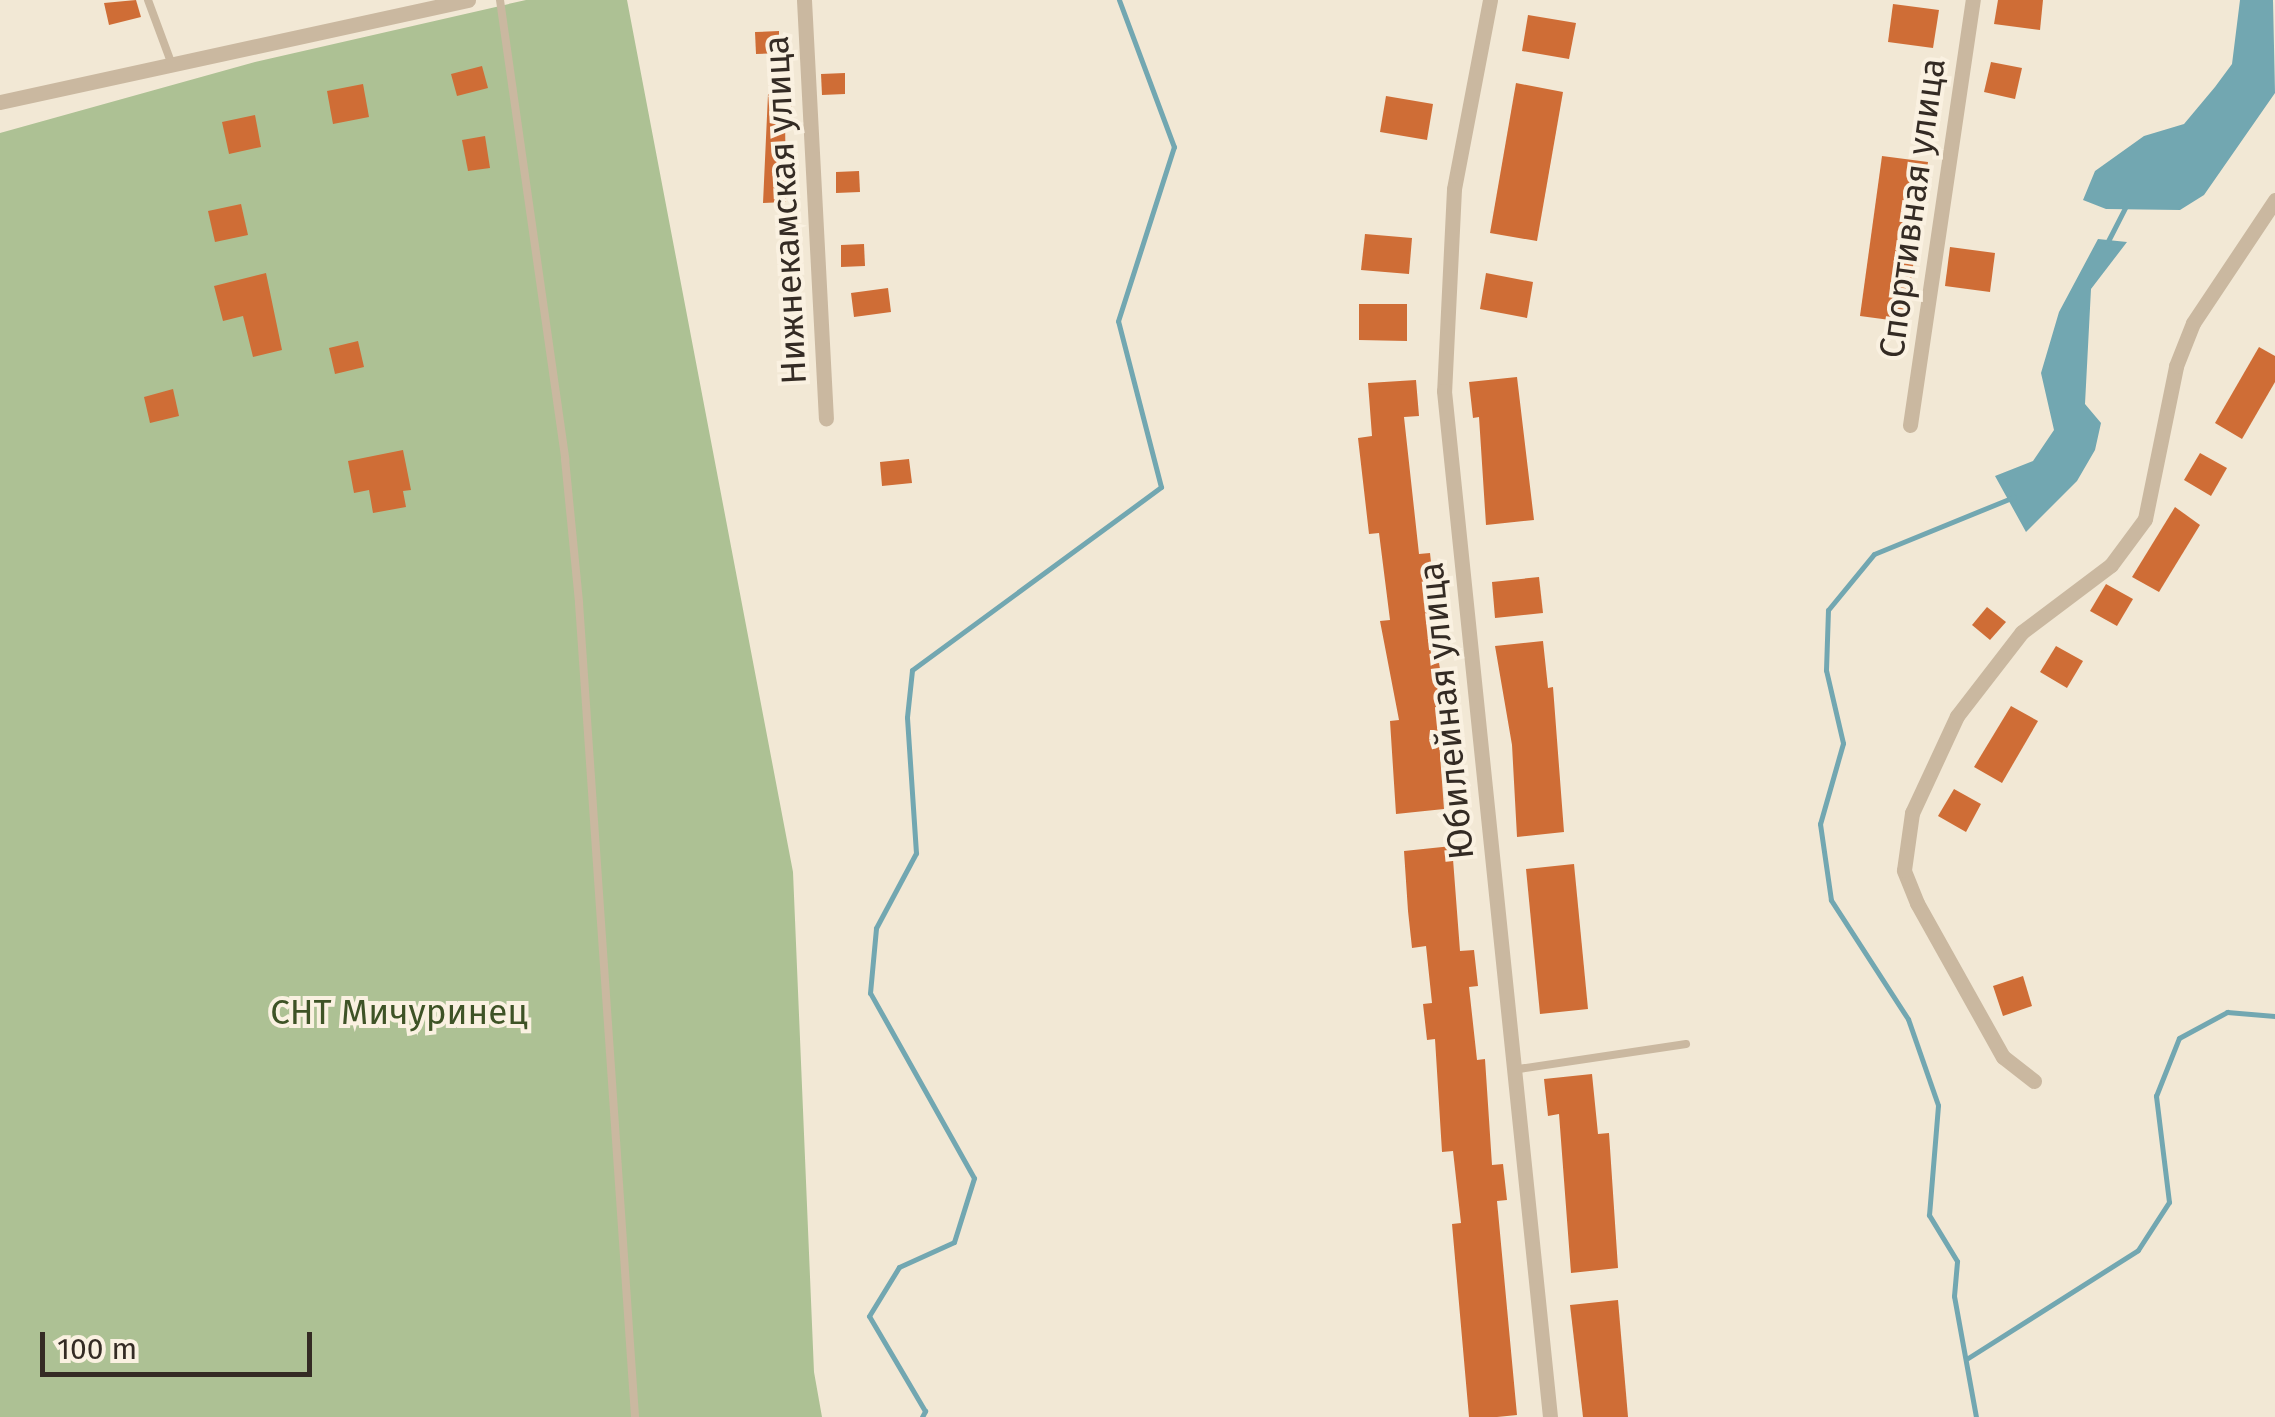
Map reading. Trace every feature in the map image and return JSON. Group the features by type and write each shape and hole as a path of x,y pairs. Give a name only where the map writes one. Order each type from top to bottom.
{"street":[{"path":"0,102 468,0"},
{"name":"Нижнекамская улица","path":"804,0 826,418"},
{"name":"Юбилейная улица","path":"1490,0 1454,189 1444,391 1550,1417"},
{"name":"Спортивная улица","path":"1910,425 1972,0"},
{"path":"2034,1081 2003,1057 1916,902 1904,870 1912,813 1958,716 2022,632 2112,565 2145,519 2176,366 2193,324 2275,200"}],"lane":[{"path":"148,0 172,65"},
{"path":"500,0 511,50 579,603 635,1417"},
{"path":"1512,1070 1686,1044"}],"green space":[{"name":"СНТ Мичуринец","path":"526,0 627,0 793,872 814,1372 822,1417 0,1417 0,133 255,62"}],"water":[{"path":"2240,0 2273,0 2275,93 2204,195 2180,210 2106,209 2083,200 2095,171 2144,136 2184,124 2215,87 2232,64"},
{"path":"2098,239 2127,242 2091,289 2085,404 2101,423 2095,450 2077,481 2026,532 1995,476 2033,461 2054,430 2041,373 2059,312"}],"building":[{"path":"136,0 141,17 109,25 104,3"},
{"path":"1998,0 2043,0 2040,30 1994,24"},
{"path":"1893,4 1939,10 1933,48 1888,42"},
{"path":"1528,15 1576,23 1569,59 1522,51"},
{"path":"779,31 779,53 756,54 755,32"},
{"path":"1991,62 2022,68 2015,99 1984,92"},
{"path":"482,66 488,88 457,96 451,74"},
{"path":"845,73 845,94 822,95 821,74"},
{"path":"1516,83 1563,92 1537,241 1490,233"},
{"path":"363,84 369,117 333,124 327,91"},
{"path":"768,94 791,94 792,115 785,115 786,202 763,203"},
{"path":"1386,96 1433,104 1427,140 1380,132"},
{"path":"255,115 261,147 229,154 222,122"},
{"path":"485,136 490,168 468,171 462,140"},
{"path":"1882,156 1928,162 1905,322 1860,316"},
{"path":"859,171 860,192 836,193 836,172"},
{"path":"241,204 248,235 215,242 208,211"},
{"path":"1365,234 1412,238 1409,274 1361,270"},
{"path":"864,244 865,266 841,267 841,245"},
{"path":"1950,247 1995,253 1990,292 1945,286"},
{"path":"266,273 282,350 253,357 243,316 223,321 214,286"},
{"path":"1486,273 1533,282 1527,318 1480,309"},
{"path":"888,288 891,312 854,317 851,293"},
{"path":"1359,304 1407,304 1407,341 1359,340"},
{"path":"358,341 364,367 335,374 329,348"},
{"path":"2259,347 2275,356 2275,382 2242,439 2215,423"},
{"path":"1517,377 1534,520 1486,525 1479,417 1473,418 1469,382"},
{"path":"1416,380 1419,416 1404,417 1419,554 1430,553 1434,589 1425,590 1432,664 1439,663 1445,699 1436,700 1444,809 1396,814 1390,721 1399,720 1380,621 1390,620 1379,533 1369,534 1358,438 1372,436 1368,383"},
{"path":"173,389 179,416 150,423 144,397"},
{"path":"403,450 411,490 403,491 406,507 373,513 369,490 354,493 348,461"},
{"path":"2200,453 2227,468 2211,496 2184,480"},
{"path":"909,459 912,483 882,486 880,462"},
{"path":"2175,507 2200,525 2159,592 2132,577"},
{"path":"1539,577 1543,613 1495,618 1492,582"},
{"path":"2106,584 2133,599 2117,626 2090,611"},
{"path":"1987,607 2006,622 1990,640 1972,625"},
{"path":"1543,641 1548,688 1553,687 1564,832 1517,837 1512,745 1495,646"},
{"path":"2056,646 2083,661 2067,688 2040,672"},
{"path":"2011,706 2038,721 2002,783 1974,767"},
{"path":"1954,789 1981,804 1966,832 1938,816"},
{"path":"1452,846 1460,951 1474,950 1478,986 1469,987 1477,1060 1485,1059 1492,1165 1503,1164 1507,1200 1497,1201 1517,1415 1497,1417 1469,1417 1452,1224 1461,1223 1453,1151 1442,1152 1435,1039 1427,1040 1423,1004 1432,1003 1426,946 1412,948 1408,911 1404,851"},
{"path":"1574,864 1588,1009 1540,1014 1526,869"},
{"path":"2023,976 2032,1006 2003,1016 1993,986"},
{"path":"1592,1074 1598,1134 1609,1133 1618,1268 1571,1273 1559,1114 1548,1116 1544,1079"},
{"path":"1618,1300 1628,1417 1583,1417 1570,1305"}],"waterway":[{"path":"922,1417 925,1411 869,1316 899,1267 954,1242 974,1178 870,993 876,928 916,853 907,717 912,670 1161,487 1118,321 1174,147 1119,0"},
{"path":"2107,243 2127,204"},
{"path":"1976,1417 1954,1296 1957,1261 1929,1215 1938,1105 1908,1019 1831,900 1820,824 1843,743 1826,670 1828,610 1874,554 2014,497"},
{"path":"1968,1358 2138,1250 2169,1202 2156,1096 2179,1038 2227,1012 2275,1016"}]}
